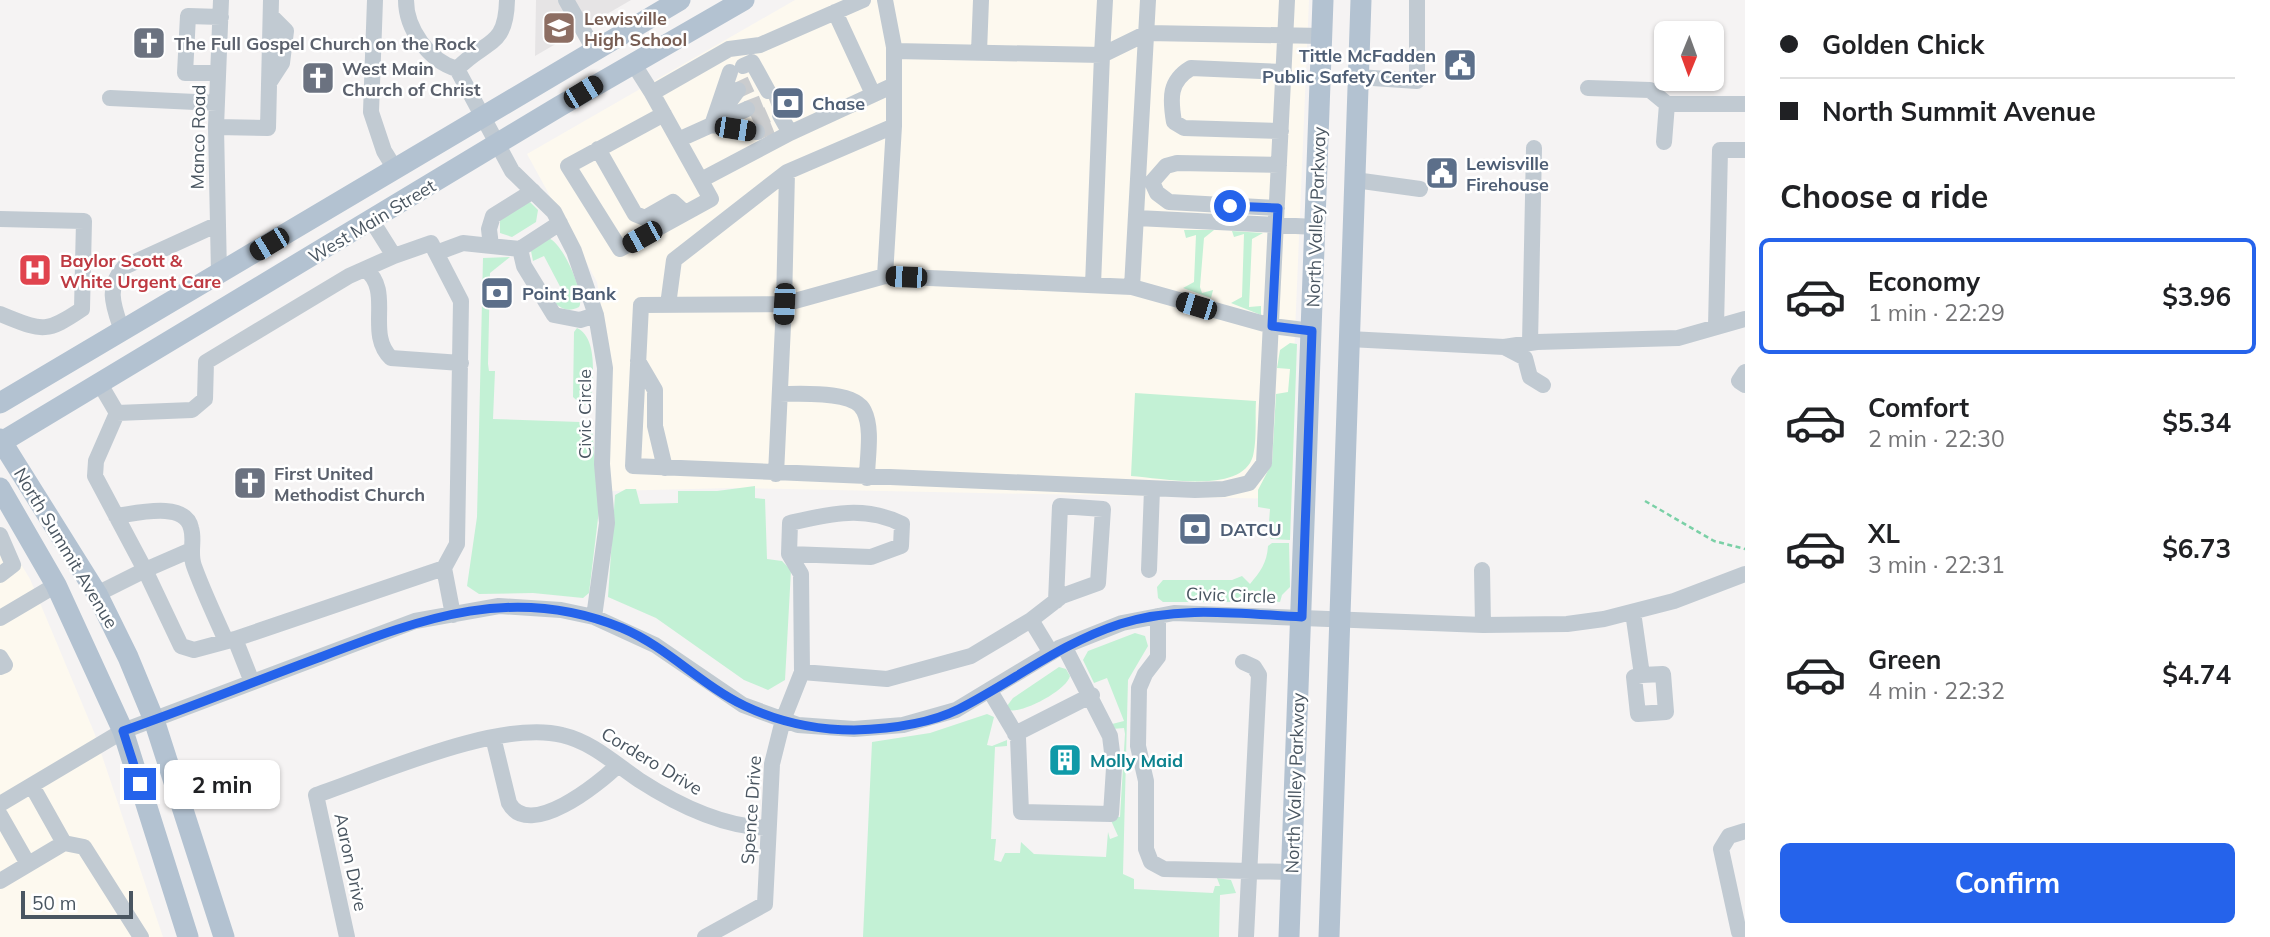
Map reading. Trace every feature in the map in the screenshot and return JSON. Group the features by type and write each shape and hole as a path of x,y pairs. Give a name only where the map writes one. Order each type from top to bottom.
{"main road":[{"name":"West Main Street","path":"0,403 681,0"},
{"name":"West Main Street","path":"1,442 633,62 744,0"},
{"name":"North Valley Parkway","path":"1289,937 1324,0"},
{"path":"1329,937 1361,0"},
{"path":"1319,147 1356,148"},
{"path":"1315,227 1353,230"},
{"path":"1312,331 1349,339"},
{"name":"North Summit Avenue","path":"1,442 97,594 128,657 154,720 224,937"},
{"name":"North Summit Avenue","path":"0,488 56,585 123,731 188,937"}],"street":[{"path":"375,0 371,112 384,151 395,169"},
{"path":"406,0 410,24 432,57 457,69 501,36 506,20 507,0"},
{"path":"586,0 568,4 595,51"},
{"path":"652,93 729,50 760,45 863,0"},
{"path":"885,0 894,51 894,126 885,276"},
{"path":"979,52 981,0"},
{"path":"1093,285 1105,0"},
{"path":"1132,287 1136,218 1145,182 1142,123 1148,0"},
{"path":"1287,0 1272,326 1264,463 1249,482 1224,489 1152,489 633,466 641,305 784,304 885,276 1132,287 1272,326 1312,331"},
{"path":"1358,77 1417,81 1417,0"},
{"path":"218,74 185,73 188,16 221,8"},
{"name":"Manco Road","path":"219,274 216,127 221,8"},
{"path":"216,127 268,128 271,8"},
{"path":"835,12 873,94"},
{"path":"894,51 1102,54 1147,33 1322,36"},
{"path":"633,62 711,199 734,214"},
{"path":"678,140 712,125 754,86 752,62 736,69 712,125"},
{"path":"1174,122 1172,86 1180,75 1191,68 1284,72"},
{"name":"Civic Circle","path":"457,69 481,118 512,171 554,212 579,262 596,315 605,368 602,464 607,523 594,617"},
{"path":"712,125 769,122 873,94 894,85"},
{"path":"1588,88 1650,90 1667,103 1745,104"},
{"path":"110,98 217,103"},
{"path":"1664,142 1667,103"},
{"path":"664,114 568,166 620,249 711,199"},
{"path":"712,125 769,122"},
{"path":"701,180 769,122"},
{"path":"1142,123 1174,122 1184,128 1281,131"},
{"path":"668,304 674,260 787,172 894,126"},
{"path":"1531,343 1534,148"},
{"path":"598,149 635,214 645,218 673,202 685,213"},
{"path":"1716,327 1720,150 1745,150"},
{"path":"1145,182 1166,166 1177,163 1279,165"},
{"path":"776,474 787,172"},
{"path":"1355,180 1420,189"},
{"path":"1145,182 1169,202 1277,217 1315,227"},
{"path":"491,246 489,229 493,216 533,191"},
{"path":"1136,218 1277,217"},
{"path":"0,219 84,221 82,309 56,328 36,328 0,314"},
{"path":"372,221 394,256"},
{"path":"436,253 463,243 520,249 560,223"},
{"path":"122,331 111,298 114,279 124,267 216,225"},
{"path":"117,413 192,410 205,399 206,362 365,269 431,243 461,301 457,544 444,568 453,615"},
{"path":"520,249 524,266 554,315 580,320 596,315"},
{"path":"365,269 376,277 379,288 379,333 383,350 391,358 461,363"},
{"path":"1349,339 1504,347 1531,343 1678,338 1745,319"},
{"path":"1504,347 1525,358 1530,377 1543,385"},
{"path":"638,361 656,390 655,426 665,468"},
{"path":"1745,372 1740,381 1745,384"},
{"path":"100,384 117,413"},
{"path":"780,394 831,394 856,402 864,409 868,427 867,478"},
{"path":"117,413 96,461 95,476 145,570 181,646 194,650 231,640 444,568"},
{"path":"1149,570 1152,489"},
{"path":"789,554 872,557 901,546 902,524 881,513 834,513 790,523 789,554 801,574 802,672 887,680 971,656 1031,620 1056,601 1098,583 1103,509 1060,506 1056,601"},
{"path":"116,516 161,511 181,515 192,528 193,563 251,682"},
{"path":"0,535 13,565 0,575"},
{"path":"97,594 191,550"},
{"path":"1482,570 1483,625"},
{"name":"Civic Circle","path":"0,804 123,731 415,621 499,606 527,607 594,617 655,645 743,705 798,725 854,730 903,725 956,710 1057,650 1122,623 1174,613 1483,625 1567,624 1633,612 1726,584 1745,574"},
{"path":"0,618 56,585"},
{"path":"1633,612 1643,676"},
{"path":"1157,616 1158,657 1144,674 1139,688 1138,746 1146,782 1146,849 1151,862 1164,869 1292,872"},
{"path":"990,691 1019,745 1021,812 1111,814 1112,747 1092,695 1031,620"},
{"path":"0,656 5,664 0,667"},
{"path":"1243,662 1255,667 1259,675 1246,937"},
{"name":"Spence Drive","path":"705,937 765,904 772,764 783,720 802,672"},
{"path":"1015,734 1092,695"},
{"name":"Cordero Drive","path":"316,795 493,737 534,731 564,735 597,749 640,780 699,812 739,824 768,828"},
{"path":"493,737 509,803 516,812 527,817 545,814 591,789 618,765"},
{"path":"32,786 64,843"},
{"name":"Aaron Drive","path":"316,795 347,937"},
{"path":"0,815 28,864"},
{"path":"1745,831 1729,836 1721,849 1739,932 1745,935"},
{"path":"0,881 64,843 84,847 141,937"}],"path":[{"path":"1645,501 1714,541 1745,549"}],"shaded area":[{"name":"Lewisville High School","path":"536,0 631,0 535,56"},
{"path":"795,0 1309,0 1288,499 734,488 608,491 610,360 597,282 527,154"},
{"path":"0,530 30,579 94,732 163,937 0,937"}],"green space":[{"path":"530,202 538,210 536,222 512,237 500,233 500,216"},
{"path":"1184,230 1214,230 1204,238 1200,287 1202,293 1213,290 1211,298 1183,288 1194,282 1196,235 1186,238"},
{"path":"1232,231 1263,233 1252,239 1249,307 1261,306 1261,315 1231,303 1242,297 1244,234 1234,237"},
{"path":"548,238 560,249 572,270 580,301 579,307 575,309 566,310 555,303 565,296 544,256 533,261 531,251"},
{"path":"510,257 490,273 488,364 489,371 495,371 493,419 580,422 592,427 599,510 589,593 583,598 533,593 479,594 467,586 477,517 483,258"},
{"path":"577,328 588,340 593,359 591,399 589,404 582,405 573,397 574,332"},
{"path":"1290,343 1297,344 1290,540 1271,539 1268,535 1270,509 1258,507 1258,490 1272,463 1276,394 1288,392 1290,369 1277,368 1280,350"},
{"path":"1135,393 1256,401 1254,450 1246,468 1234,476 1218,480 1181,481 1131,476"},
{"path":"755,486 755,498 765,499 767,559 782,561 791,570 785,680 768,690 744,680 656,618 608,597 615,495 626,489 636,489 640,504 678,503 678,491 717,491"},
{"path":"1272,543 1289,543 1290,587 1282,595 1280,602 1163,602 1158,598 1157,587 1163,580 1232,580 1242,576 1250,584 1262,567 1268,546"},
{"path":"1135,633 1145,636 1148,646 1128,680 1123,874 1134,879 1134,889 1213,893 1215,886 1220,886 1217,878 1231,880 1236,893 1220,895 1219,937 863,937 872,742 930,733 987,714 994,717 987,745 992,746 1007,740 1007,746 995,747 991,839 996,839 994,860 1001,862 1005,853 1020,853 1021,842 1034,854 1106,857 1108,832 1110,839 1118,836 1109,816 1120,817 1125,734 1124,728 1112,729 1112,724 1124,721 1107,678 1094,683 1083,660 1088,651"},
{"path":"1059,667 1066,669 1070,676 1061,688 1033,705 1009,710 1007,706 1013,698"}],"tunnel":[{"path":"738,90 751,84"},
{"path":"747,109 772,99"},
{"path":"753,121 778,110"},
{"path":"757,132 772,126"}],"place":[{"name":"Lewisville High School","path":"559,28"},
{"name":"The Full Gospel Church on the Rock","path":"149,43"},
{"name":"Tittle McFadden Public Safety Center","path":"1460,65"},
{"name":"West Main Church of Christ","path":"318,78"},
{"name":"Chase","path":"788,103"},
{"name":"Lewisville Firehouse","path":"1442,173"},
{"name":"Baylor Scott & White Urgent Care","path":"35,270"},
{"name":"Point Bank","path":"497,293"},
{"name":"First United Methodist Church","path":"250,483"},
{"name":"DATCU","path":"1195,529"},
{"name":"Molly Maid","path":"1065,760"}],"route":[{"path":"140,784 123,731 415,621 499,606 561,610 594,617 655,645 743,705 798,725 854,730 903,725 956,710 1007,682 1059,648 1122,623 1174,613 1302,617 1312,331 1272,326 1278,208 1230,206"}]}
